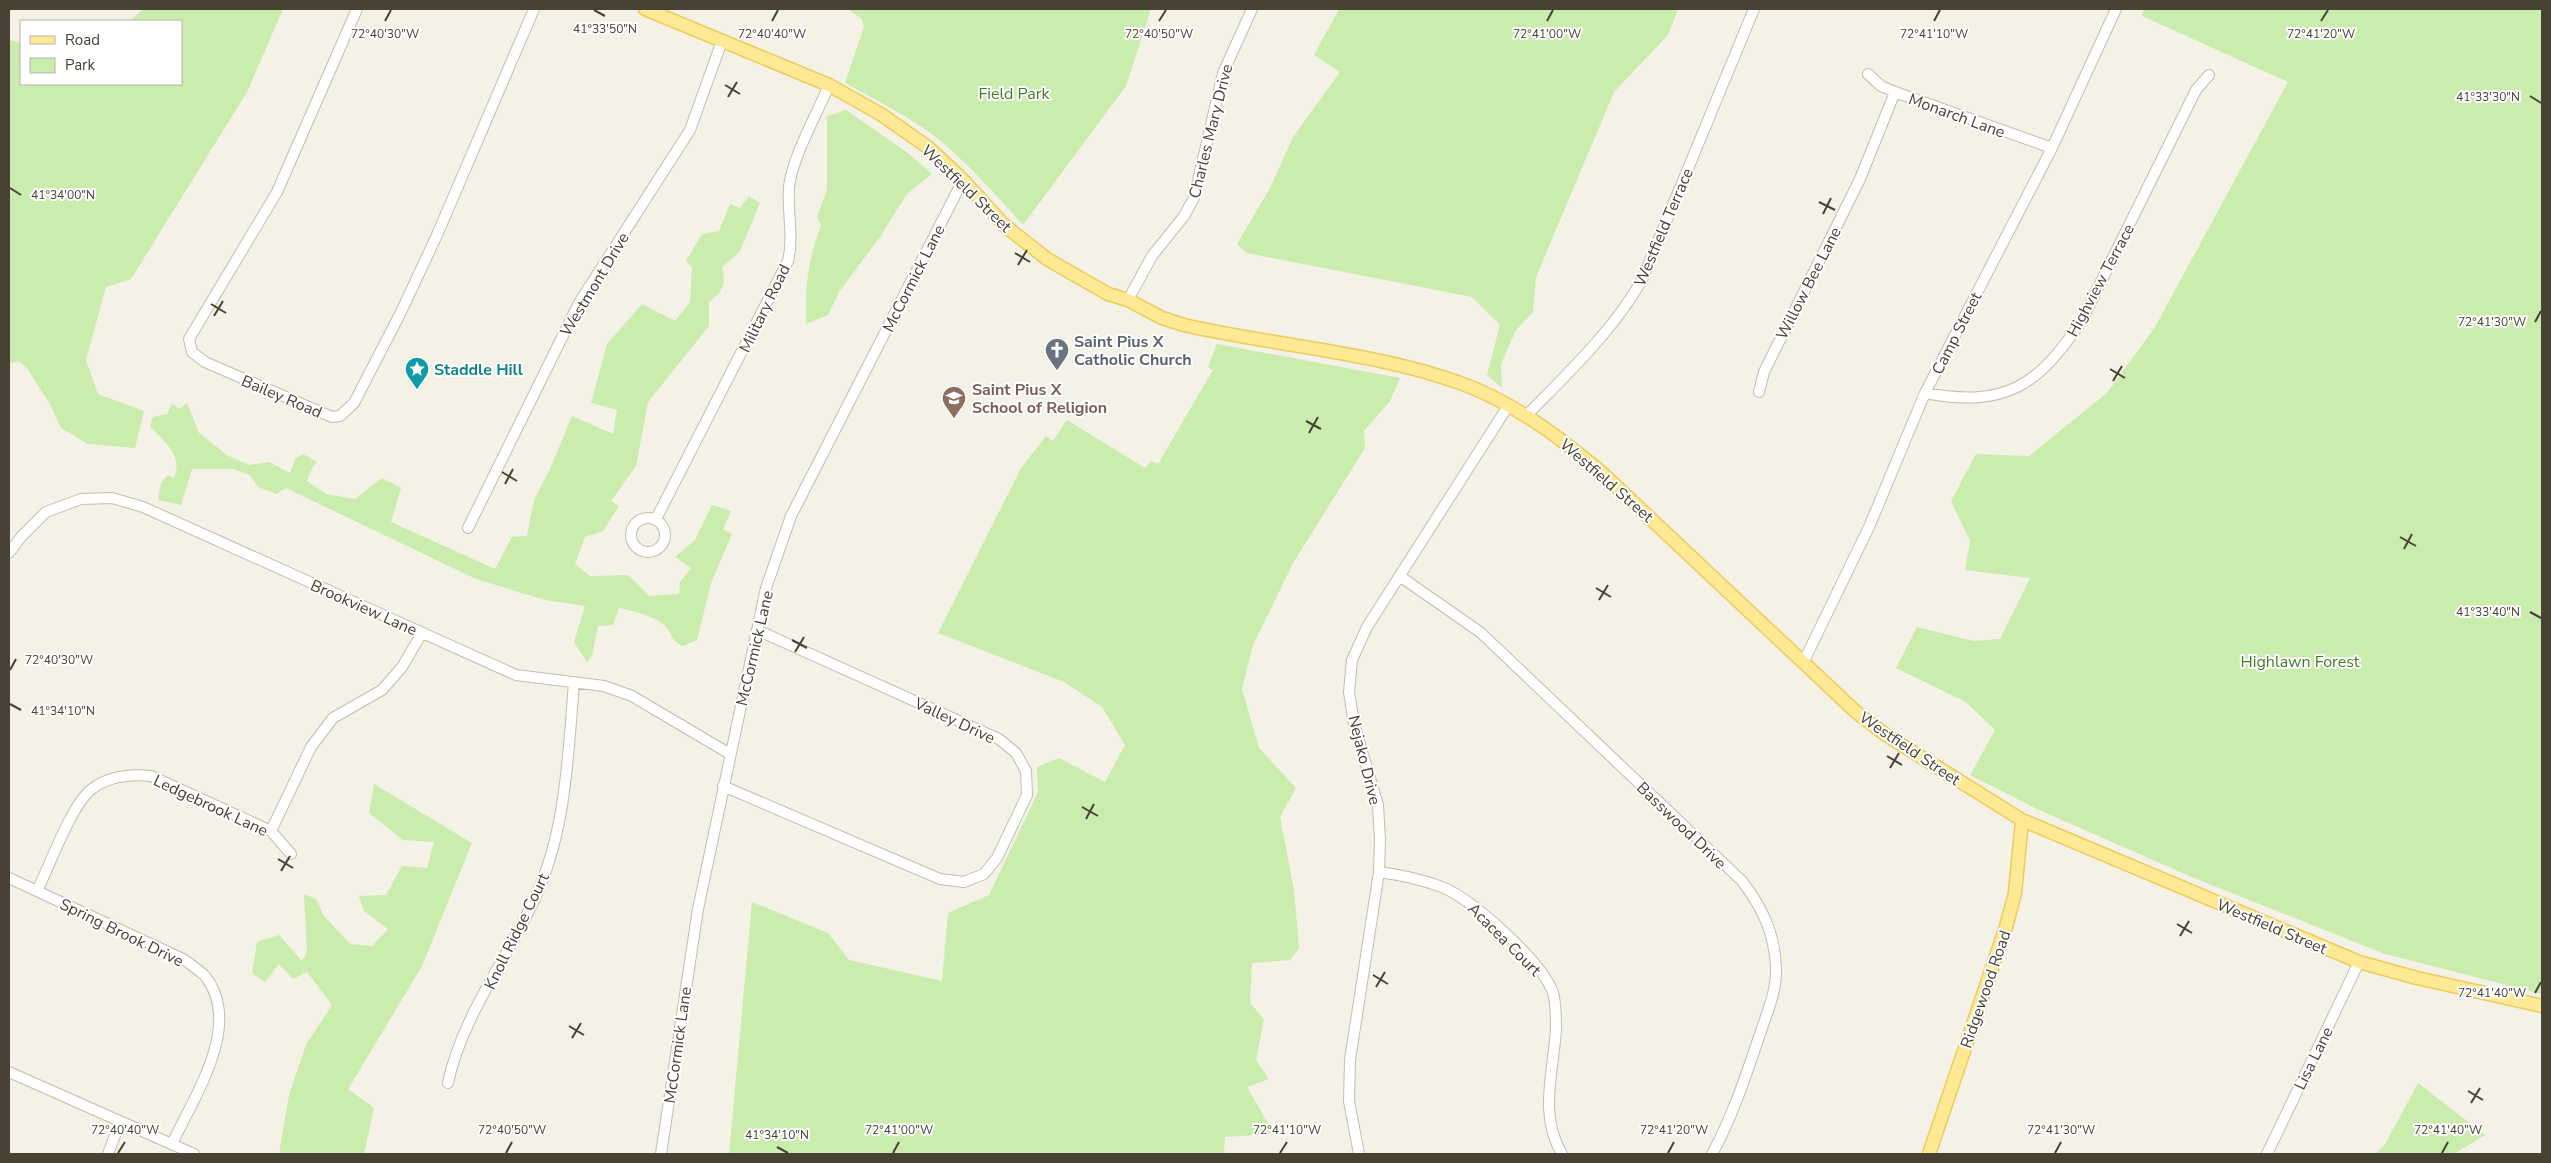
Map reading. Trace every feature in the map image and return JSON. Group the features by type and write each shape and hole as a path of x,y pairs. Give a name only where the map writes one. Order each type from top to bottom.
{"main road":[{"name":"Westfield Street","path":"645,9 829,86 882,115 928,148 963,180 1018,238 1084,282 1128,300 1152,314 1184,325 1418,369 1465,385 1526,416 1575,449 1600,471 1856,712 1886,735 2022,820 2359,962 2417,978 2542,1006"},
{"name":"Ridgewood Road","path":"1929,1154 2006,927 2015,893 2022,820"}],"street":[{"name":"Bailey Road","path":"357,9 277,192 189,339 192,352 205,362 332,417 340,416 354,403 400,312 437,235 534,9"},
{"name":"Charles Mary Drive","path":"1128,300 1152,256 1184,216 1194,198 1223,73 1252,9"},
{"name":"Westfield Terrace","path":"1526,416 1608,331 1626,309 1642,280 1754,9"},
{"name":"Camp Street","path":"1804,661 1869,527 1926,393 2052,148 2116,9"},
{"name":"Westmont Drive","path":"468,528 579,303 690,130 722,42"},
{"name":"Monarch Lane","path":"1868,74 1881,86 1895,92 2052,148"},
{"name":"Highview Terrace","path":"1926,393 1945,396 1991,397 2014,390 2034,376 2064,347 2082,320 2196,90 2209,75"},
{"name":"Military Road","path":"656,519 788,261 791,238 789,209 790,179 829,86"},
{"name":"Willow Bee Lane","path":"1759,392 1764,372 1860,179 1895,92"},
{"name":"McCormick Lane","path":"661,1154 698,909 766,588 790,516 963,180"},
{"name":"Nejako Drive","path":"1359,1154 1350,1101 1350,1060 1379,872 1378,805 1354,724 1349,692 1352,660 1367,627 1401,578 1508,406"},
{"name":"Brookview Lane","path":"9,553 21,537 46,512 81,499 112,498 143,507 516,675 604,686 632,696 730,754"},
{"name":"Basswood Drive","path":"1401,578 1480,632 1742,881 1760,904 1772,934 1776,969 1772,997 1736,1105 1712,1154"},
{"name":"Valley Drive","path":"723,786 940,879 964,882 984,874 997,858 1027,795 1026,770 1016,753 999,739 757,630"},
{"path":"271,831 311,748 333,718 382,690 402,667 422,633"},
{"name":"Knoll Ridge Court","path":"448,1083 464,1034 535,898 550,860 565,784 574,683"},
{"name":"Ledgebrook Lane","path":"38,891 76,809 91,789 111,779 130,774 151,776 271,831 292,854"},
{"name":"Acacea Court","path":"1379,872 1413,877 1443,888 1473,904 1534,964 1552,990 1556,1026 1548,1089 1550,1125 1562,1154"},
{"name":"Spring Brook Drive","path":"9,878 183,959 204,976 217,1005 219,1034 210,1063 172,1144"},
{"name":"Lisa Lane","path":"2267,1154 2359,962"},
{"path":"9,1072 194,1154"},
{"path":"108,1154 120,1122"}],"green space":[{"path":"143,9 283,9 247,92 131,279 106,287 86,360 98,394 144,411 135,448 88,444 61,428 50,404 27,368 19,361 9,364 9,40 20,43 20,85 182,85 182,20 131,20"},
{"name":"Field Park","path":"848,9 1151,9 1126,86 1023,225 971,169 937,138 904,115 845,83 864,27 862,19"},
{"path":"1339,9 1678,9 1668,35 1614,92 1536,277 1533,312 1516,330 1501,364 1502,388 1487,375 1500,325 1472,297 1247,253 1237,244 1270,188 1293,137 1340,72 1314,55"},
{"name":"Highlawn Forest","path":"2144,9 2542,9 2542,994 2385,954 2194,878 2037,809 1970,775 1995,730 1966,702 1896,668 1917,627 1973,641 2000,639 2030,578 1965,570 1970,541 1951,501 1976,454 2029,456 2107,393 2155,327 2288,82 2142,16"},
{"path":"846,110 908,153 932,174 907,194 880,237 839,292 828,315 806,324 808,274 821,225 817,217 827,190 827,116"},
{"path":"749,196 760,203 740,251 722,267 724,283 717,295 709,302 709,326 648,402 636,466 611,501 619,506 603,531 585,537 575,564 590,576 628,575 649,596 679,594 680,582 691,568 675,557 695,540 712,505 731,511 723,529 732,534 711,583 697,640 683,646 674,640 666,627 657,620 644,614 619,608 613,625 598,626 592,655 587,662 574,642 585,606 545,600 476,579 286,488 276,494 258,487 250,475 233,469 192,469 181,505 158,500 161,483 168,475 174,478 176,462 171,449 150,426 153,417 167,414 172,404 179,409 187,403 199,433 227,455 249,465 269,462 290,473 295,459 303,454 317,462 311,470 307,481 326,494 355,499 382,478 401,488 391,522 495,569 512,537 527,536 534,500 550,469 572,416 613,434 617,410 591,403 607,344 642,304 675,321 690,302 692,267 686,261 702,234 719,231 730,204 740,208"},
{"path":"1217,344 1400,378 1390,401 1364,431 1365,448 1293,563 1253,645 1242,689 1259,748 1296,788 1280,817 1294,890 1299,948 1290,960 1252,963 1250,1003 1264,1019 1256,1060 1269,1079 1247,1087 1274,1134 1225,1137 1224,1152 1228,1154 729,1154 752,902 828,933 849,960 942,981 948,913 989,895 1038,792 1037,767 1059,758 1105,782 1125,745 1102,707 1064,682 938,633 1021,468 1046,436 1053,441 1067,420 1145,468 1151,461 1158,464 1213,370 1208,367"},
{"path":"374,784 472,843 422,966 348,1089 374,1108 364,1154 279,1154 289,1095 306,1045 332,1005 307,972 293,979 279,964 265,982 252,973 257,942 279,935 302,961 307,952 304,894 316,899 324,916 350,944 372,946 388,929 364,911 359,896 386,895 402,866 427,868 434,842 403,840 369,813"},
{"path":"2418,1083 2485,1135 2454,1154 2375,1154 2384,1146"}],"place":[{"name":"Saint Pius X Catholic Church","path":"1057,371"},
{"name":"Staddle Hill","path":"417,390"},
{"name":"Saint Pius X School of Religion","path":"954,419"}]}
